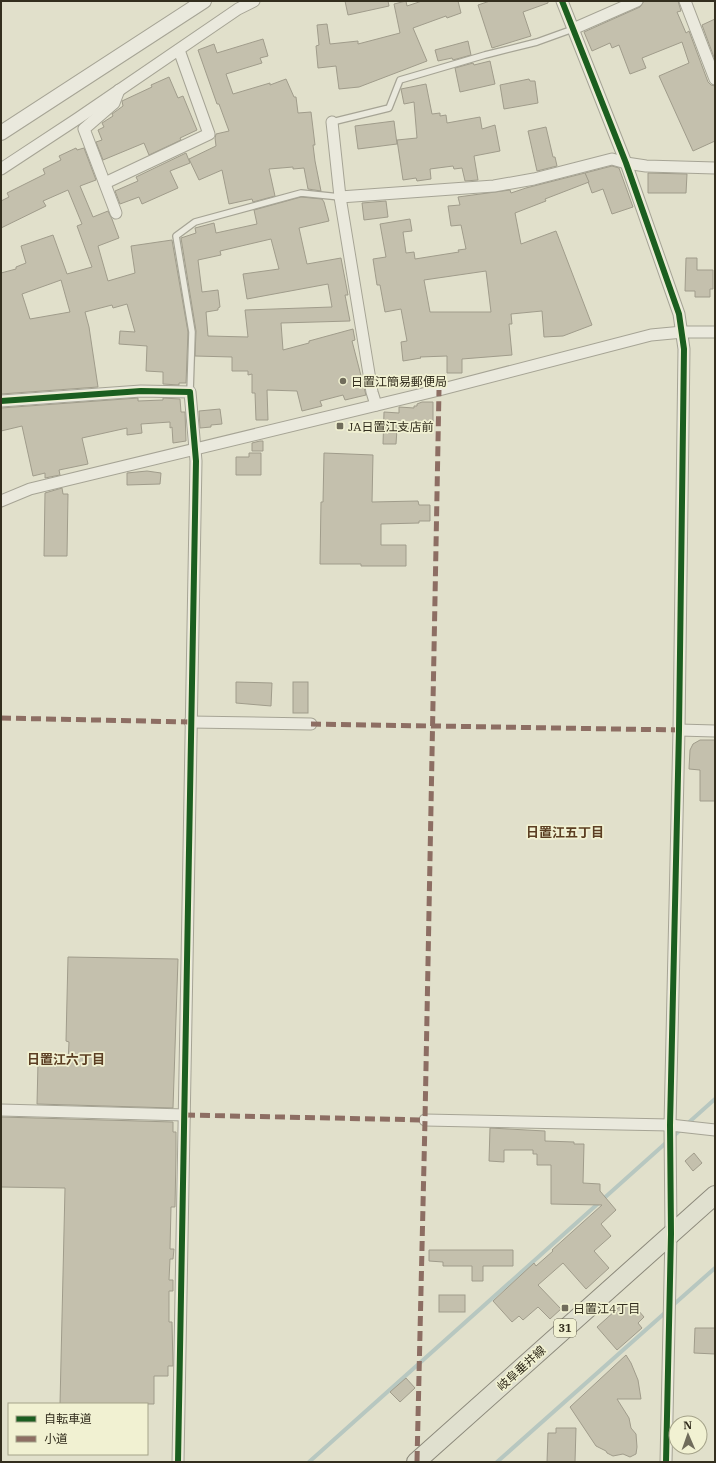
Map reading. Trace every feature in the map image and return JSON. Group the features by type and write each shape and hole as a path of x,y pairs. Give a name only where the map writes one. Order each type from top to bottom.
{"main road":[{"name":"岐阜垂井線","path":"417,1462 715,1195"}],"street":[{"path":"1,133 204,1"},
{"path":"1,168 238,9 254,1"},
{"path":"562,1 626,163 679,314 683,332 679,730 670,1125 671,1234 666,1462"},
{"path":"573,29 637,1"},
{"path":"685,1 715,79"},
{"path":"105,183 209,134 179,50"},
{"path":"116,213 84,129 114,103 119,90"},
{"path":"332,122 340,197 372,392 376,405"},
{"path":"340,197 494,186 612,159 646,166 715,168"},
{"path":"1,501 30,489 439,390 651,335 683,332 715,332"},
{"path":"1,401 141,391 190,392 196,460 190,722 185,1114 178,1462"},
{"path":"190,722 311,724"},
{"path":"679,730 715,731"},
{"path":"1,1110 185,1114"},
{"path":"426,1120 670,1125 715,1130"}],"lane":[{"path":"332,122 389,108 400,80 537,42 573,29"},
{"path":"190,392 192,332 176,236 195,222 301,193 340,197"}],"building":[{"path":"345,1 388,1 389,6 348,15"},
{"path":"406,1 407,6 422,1 458,1 461,13 447,18 446,16 413,28 427,61 359,87 339,89 336,66 318,68 316,46 319,45 317,25 327,24 330,44 358,41 358,44 400,33 394,4"},
{"path":"490,1 548,1 548,3 523,12 531,36 492,48 478,5"},
{"path":"644,1 678,1 681,11 677,12 686,33 689,31 708,82 715,86 715,141 693,151 659,76 689,63 682,42 642,58 646,68 630,74 619,45 612,48 610,43 592,51 584,32 640,7"},
{"path":"715,19 715,60 702,25"},
{"path":"263,39 268,56 260,58 262,63 226,74 233,94 270,83 270,85 286,79 294,97 296,97 298,113 311,112 315,145 313,145 315,161 321,191 308,189 304,168 293,169 293,167 269,169 275,196 253,202 252,199 229,204 222,170 199,180 189,159 216,146 216,134 229,131 219,104 217,104 198,50 214,44 217,53"},
{"path":"468,41 471,55 453,60 452,58 438,61 435,50"},
{"path":"490,61 495,84 460,92 455,68 473,63 474,65"},
{"path":"169,77 178,98 183,96 197,130 180,138 181,140 149,155 144,143 103,160 96,142 102,140 98,130 104,127 102,123 113,116 112,114 123,106 122,101"},
{"path":"529,79 530,81 535,81 538,103 504,109 500,85"},
{"path":"426,84 432,114 440,113 440,116 446,115 447,123 480,117 482,129 495,125 500,151 474,156 478,180 465,181 462,168 454,169 453,166 430,169 431,179 417,181 416,178 403,180 397,140 417,138 414,102 404,104 401,89"},
{"path":"394,121 397,144 358,149 355,126"},
{"path":"546,127 553,157 555,157 557,166 537,171 528,131"},
{"path":"76,148 77,150 84,148 96,180 80,186 93,217 108,211 112,219 119,238 98,246 108,281 135,273 131,246 172,240 188,332 186,383 179,383 179,385 163,384 163,372 146,371 147,346 119,344 120,331 135,332 127,304 113,308 112,305 85,312 89,327 98,387 1,394 1,273 16,269 16,267 26,263 21,246 53,235 67,274 92,267 77,226 82,224 68,190 43,201 46,206 1,228 1,201 9,197 7,193 45,174 43,169 61,160 59,156","holes":["61,280 70,312 30,319 22,294"]},
{"path":"186,153 190,163 170,171 178,188 142,204 139,197 120,204 115,191 138,181 136,177"},
{"path":"612,166 619,168 633,207 612,214 603,189 592,193 585,173"},
{"path":"585,173 589,182 545,199 546,201 515,213 521,244 556,231 592,325 563,336 544,337 542,311 511,314 512,324 509,324 512,355 462,359 462,373 447,373 447,356 420,357 421,358 403,361 401,342 407,341 401,309 385,312 380,285 377,285 373,259 386,257 380,224 410,219 412,231 403,232 406,253 414,252 415,259 459,252 458,250 466,249 461,225 451,226 448,206 460,205 458,197 510,190 511,193","holes":["486,271 491,312 430,312 424,280"]},
{"path":"648,173 687,174 686,193 648,193"},
{"path":"301,197 322,199 324,202 329,221 299,228 307,264 341,258 348,295 345,295 350,321 281,323 283,350 353,329 355,340 352,341 366,395 345,400 343,395 320,401 322,406 302,411 297,391 267,390 268,420 256,420 255,393 252,393 252,374 248,375 248,371 232,371 232,357 195,356 196,331 181,238 196,233 195,228 214,223 216,233 257,224 254,210","holes":["271,239 279,269 243,274 247,299 328,284 332,307 245,310 248,337 208,336 206,312 218,310 220,307 218,290 202,292 198,260 221,255 220,251"]},
{"path":"386,201 388,217 364,220 362,203"},
{"path":"686,258 697,258 697,270 713,270 713,289 710,289 710,297 695,297 695,291 685,291"},
{"path":"138,398 138,401 163,400 163,398 180,399 181,412 185,412 186,441 173,443 172,427 170,428 170,422 141,424 142,433 127,435 127,428 82,438 88,464 59,470 60,475 45,478 45,473 33,476 22,426 1,431 1,408"},
{"path":"422,402 433,402 433,423 425,423 425,429 397,429 396,444 383,444 384,412 399,413 399,407 414,408 414,406 417,406 417,404"},
{"path":"220,409 222,424 200,428 199,411"},
{"path":"263,441 263,451 252,451 252,443"},
{"path":"249,453 261,453 261,475 236,475 236,457 249,457"},
{"path":"324,453 373,455 372,502 418,501 419,505 430,505 430,521 419,521 419,523 381,524 381,545 406,545 406,566 320,564 321,502 323,502"},
{"path":"147,471 161,473 160,484 127,485 127,473"},
{"path":"62,488 63,494 68,494 67,556 44,556 45,493"},
{"path":"236,682 272,683 271,706 236,703"},
{"path":"293,682 308,682 308,713 293,713"},
{"path":"700,740 715,740 715,801 700,801 700,770 689,769 690,750 693,744"},
{"path":"68,957 178,959 173,1108 37,1104 38,1063 68,1063 69,1042 66,1041"},
{"path":"1,1117 173,1122 173,1132 176,1132 175,1207 171,1207 170,1249 174,1249 173,1259 170,1259 169,1280 173,1280 173,1291 169,1291 169,1322 172,1322 173,1366 168,1366 168,1376 154,1376 154,1404 60,1403 65,1188 1,1187"},
{"path":"490,1128 545,1131 545,1141 574,1142 574,1144 584,1144 583,1183 600,1184 600,1191 616,1210 601,1224 611,1236 594,1251 609,1268 586,1289 563,1263 538,1285 561,1309 550,1319 538,1307 523,1320 519,1316 512,1322 493,1301 534,1263 536,1266 602,1205 551,1204 551,1165 537,1165 537,1154 533,1154 533,1150 504,1150 504,1162 489,1161"},
{"path":"694,1153 702,1163 693,1171 685,1161"},
{"path":"429,1250 513,1250 513,1266 483,1266 483,1281 472,1281 472,1266 443,1266 443,1262 429,1261"},
{"path":"439,1295 465,1295 465,1312 439,1312"},
{"path":"625,1302 628,1306 632,1303 644,1317 638,1323 642,1328 617,1350 597,1327"},
{"path":"695,1328 715,1328 715,1354 694,1353"},
{"path":"626,1355 638,1380 641,1399 617,1399 629,1418 631,1428 636,1434 636,1454 630,1457 623,1454 613,1456 596,1446 570,1407"},
{"path":"406,1378 415,1388 400,1402 390,1392"},
{"path":"556,1428 576,1428 575,1462 547,1462 548,1433 556,1433"}],"waterway":[{"path":"309,1462 715,1099"},
{"path":"672,1306 715,1268"},
{"path":"497,1462 667,1311"}],"marked path":[{"path":"417,1461 439,390"},
{"path":"1,718 190,722"},
{"path":"311,724 679,730"},
{"path":"185,1115 425,1120"}],"cycle path":[{"path":"562,1 626,163 679,314 684,349 679,730 670,1125 671,1234 666,1462"},
{"path":"1,401 141,391 190,392 196,461 178,1462"}],"place":[{"name":"日置江簡易郵便局","path":"343,381"},
{"name":"JA日置江支店前","path":"340,426"},
{"name":"日置江4丁目","path":"565,1308"}],"district":[{"name":"日置江五丁目","path":"565,832"},
{"name":"日置江六丁目","path":"66,1059"}]}
